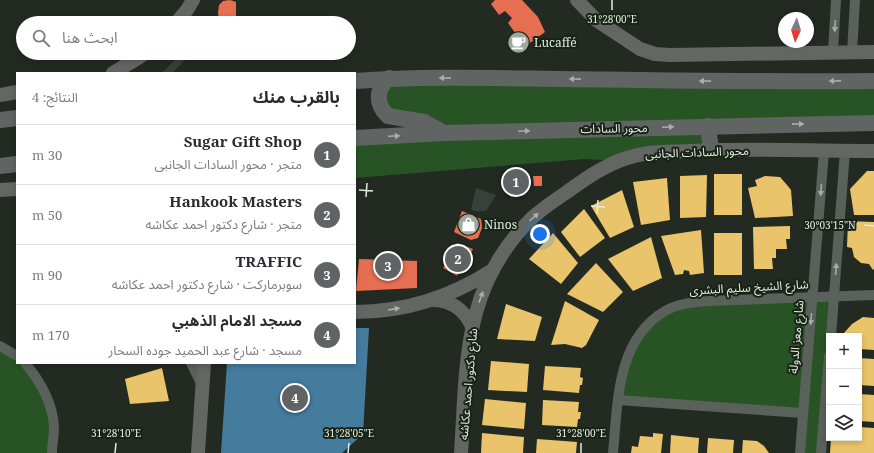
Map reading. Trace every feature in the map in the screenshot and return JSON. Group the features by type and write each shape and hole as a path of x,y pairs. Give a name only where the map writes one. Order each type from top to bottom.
{"main road":[{"path":"389,78 381,86 379,92 379,102 384,112 388,116 424,122 444,133"},
{"path":"356,80 389,78 460,78 793,82 874,81"},
{"path":"0,120 16,118"},
{"name":"محور السادات","path":"356,138 444,133 874,123"},
{"path":"708,126 711,150"},
{"path":"0,166 16,164"}],"street":[{"path":"182,16 193,0"},
{"path":"577,0 596,20 640,49 655,54 874,52"},
{"path":"833,52 836,0"},
{"path":"852,52 855,0"},
{"path":"115,72 135,60"},
{"path":"0,95 16,92"},
{"name":"محور السادات الجانبى","path":"493,270 512,242 534,217 574,187 617,161 644,154 711,150 874,151"},
{"name":"شارع معز الدولة","path":"800,453 824,151"},
{"path":"831,333 845,151"},
{"path":"0,190 16,189"},
{"path":"356,312 390,310 434,300 474,282 493,270"},
{"name":"شارع دكتور احمد عكاشه","path":"461,453 469,346 472,326 481,297 493,270"},
{"name":"شارع الشيخ سليم البشرى","path":"613,453 618,400 626,361 635,340 648,323 666,310 687,303 710,301 813,296 874,295"},
{"path":"434,300 454,304 465,314 472,326"},
{"path":"0,346 16,355"},
{"path":"26,364 39,379 49,402 54,427 52,453"},
{"path":"192,364 203,387"},
{"path":"198,453 204,364"},
{"path":"821,453 828,369"},
{"path":"618,400 804,413"}],"green space":[{"path":"874,79 874,123 708,126 711,150 617,161 585,159 356,178 356,138 444,133 388,116 381,86"},
{"path":"834,296 830,333 826,333 826,383 821,453 800,453 803,413 618,400 621,380 648,323 687,303"},
{"path":"0,346 16,355 16,364 26,364 49,402 52,453 0,453"}],"building: سكن":[{"path":"867,171 874,171 874,215 854,215 850,189"},
{"path":"714,174 742,174 742,215 714,215"},
{"path":"707,175 706,217 680,218 680,176"},
{"path":"765,176 780,177 791,190 793,216 755,218 748,188 757,186 755,180"},
{"path":"667,178 670,220 641,225 633,182"},
{"path":"622,190 634,227 610,238 591,206"},
{"path":"584,209 605,238 580,257 561,232"},
{"path":"848,221 874,222 873,270 869,264 861,263 854,257 852,248 847,247"},
{"path":"790,226 790,239 786,239 787,249 776,249 776,258 772,258 773,269 754,269 753,227"},
{"path":"701,230 704,273 690,275 689,271 684,270 683,274 675,275 661,236"},
{"path":"553,233 578,263 561,284 529,259"},
{"path":"714,233 742,233 742,275 714,275"},
{"path":"651,237 662,278 633,291 608,259"},
{"path":"596,263 623,292 603,312 567,294"},
{"path":"565,301 599,320 586,345 582,348 565,344 551,345"},
{"path":"506,304 542,317 535,341 497,339"},
{"path":"863,317 874,318 874,350 862,349 862,333 844,333 852,324"},
{"path":"862,358 874,359 874,386 862,385"},
{"path":"491,361 529,364 527,392 488,390"},
{"path":"545,366 581,368 580,377 583,378 579,393 543,390"},
{"path":"162,368 169,401 130,404 125,379"},
{"path":"862,394 874,395 874,422 862,421"},
{"path":"485,399 526,403 524,429 482,425"},
{"path":"543,400 579,402 578,412 581,412 577,427 542,425"},
{"path":"862,427 874,428 874,453 830,453 831,441 862,441"},
{"path":"482,433 524,437 523,453 481,453"},
{"path":"653,433 663,434 661,453 631,453 632,446 638,447 640,436 653,437"},
{"path":"671,435 699,438 698,453 670,453"},
{"path":"708,438 734,440 733,453 707,453"},
{"path":"537,439 577,442 576,453 536,453"},
{"path":"743,440 757,441 764,446 769,453 742,453"}],"building: متاجر":[{"path":"230,0 236,2 236,16 218,16 219,5 223,1"},
{"path":"495,0 522,0 538,17 545,32 520,50 510,38 516,34 508,23 512,18 505,11 499,15 491,4"},
{"path":"523,176 530,176 530,186 523,186"},
{"path":"533,176 542,176 542,186 534,186"},
{"path":"519,177 520,187 513,188 512,178"},
{"name":"Ninos","path":"462,211 481,219 482,228 478,238 471,240 454,232"},
{"path":"457,243 473,249 457,276 443,268"},
{"path":"359,259 417,261 417,288 356,291"}],"building: مرافق عامة":[{"path":"356,328 369,328 363,434 342,453 221,453 227,364 356,364"}],"building: أخرى":[{"path":"175,60 185,60 173,72 163,72"},
{"path":"501,178 509,178 509,188 501,188"},
{"path":"476,188 496,195 486,211 474,211 471,209"}],"place":[{"name":"Lucaffé","path":"519,42"},
{"name":"Sugar Gift Shop","path":"516,182"},
{"name":"Ninos","path":"469,224"},
{"name":"Hankook Masters","path":"458,259"},
{"name":"TRAFFIC","path":"388,266"},
{"name":"مسجد الامام الذهبي","path":"295,398"}]}
